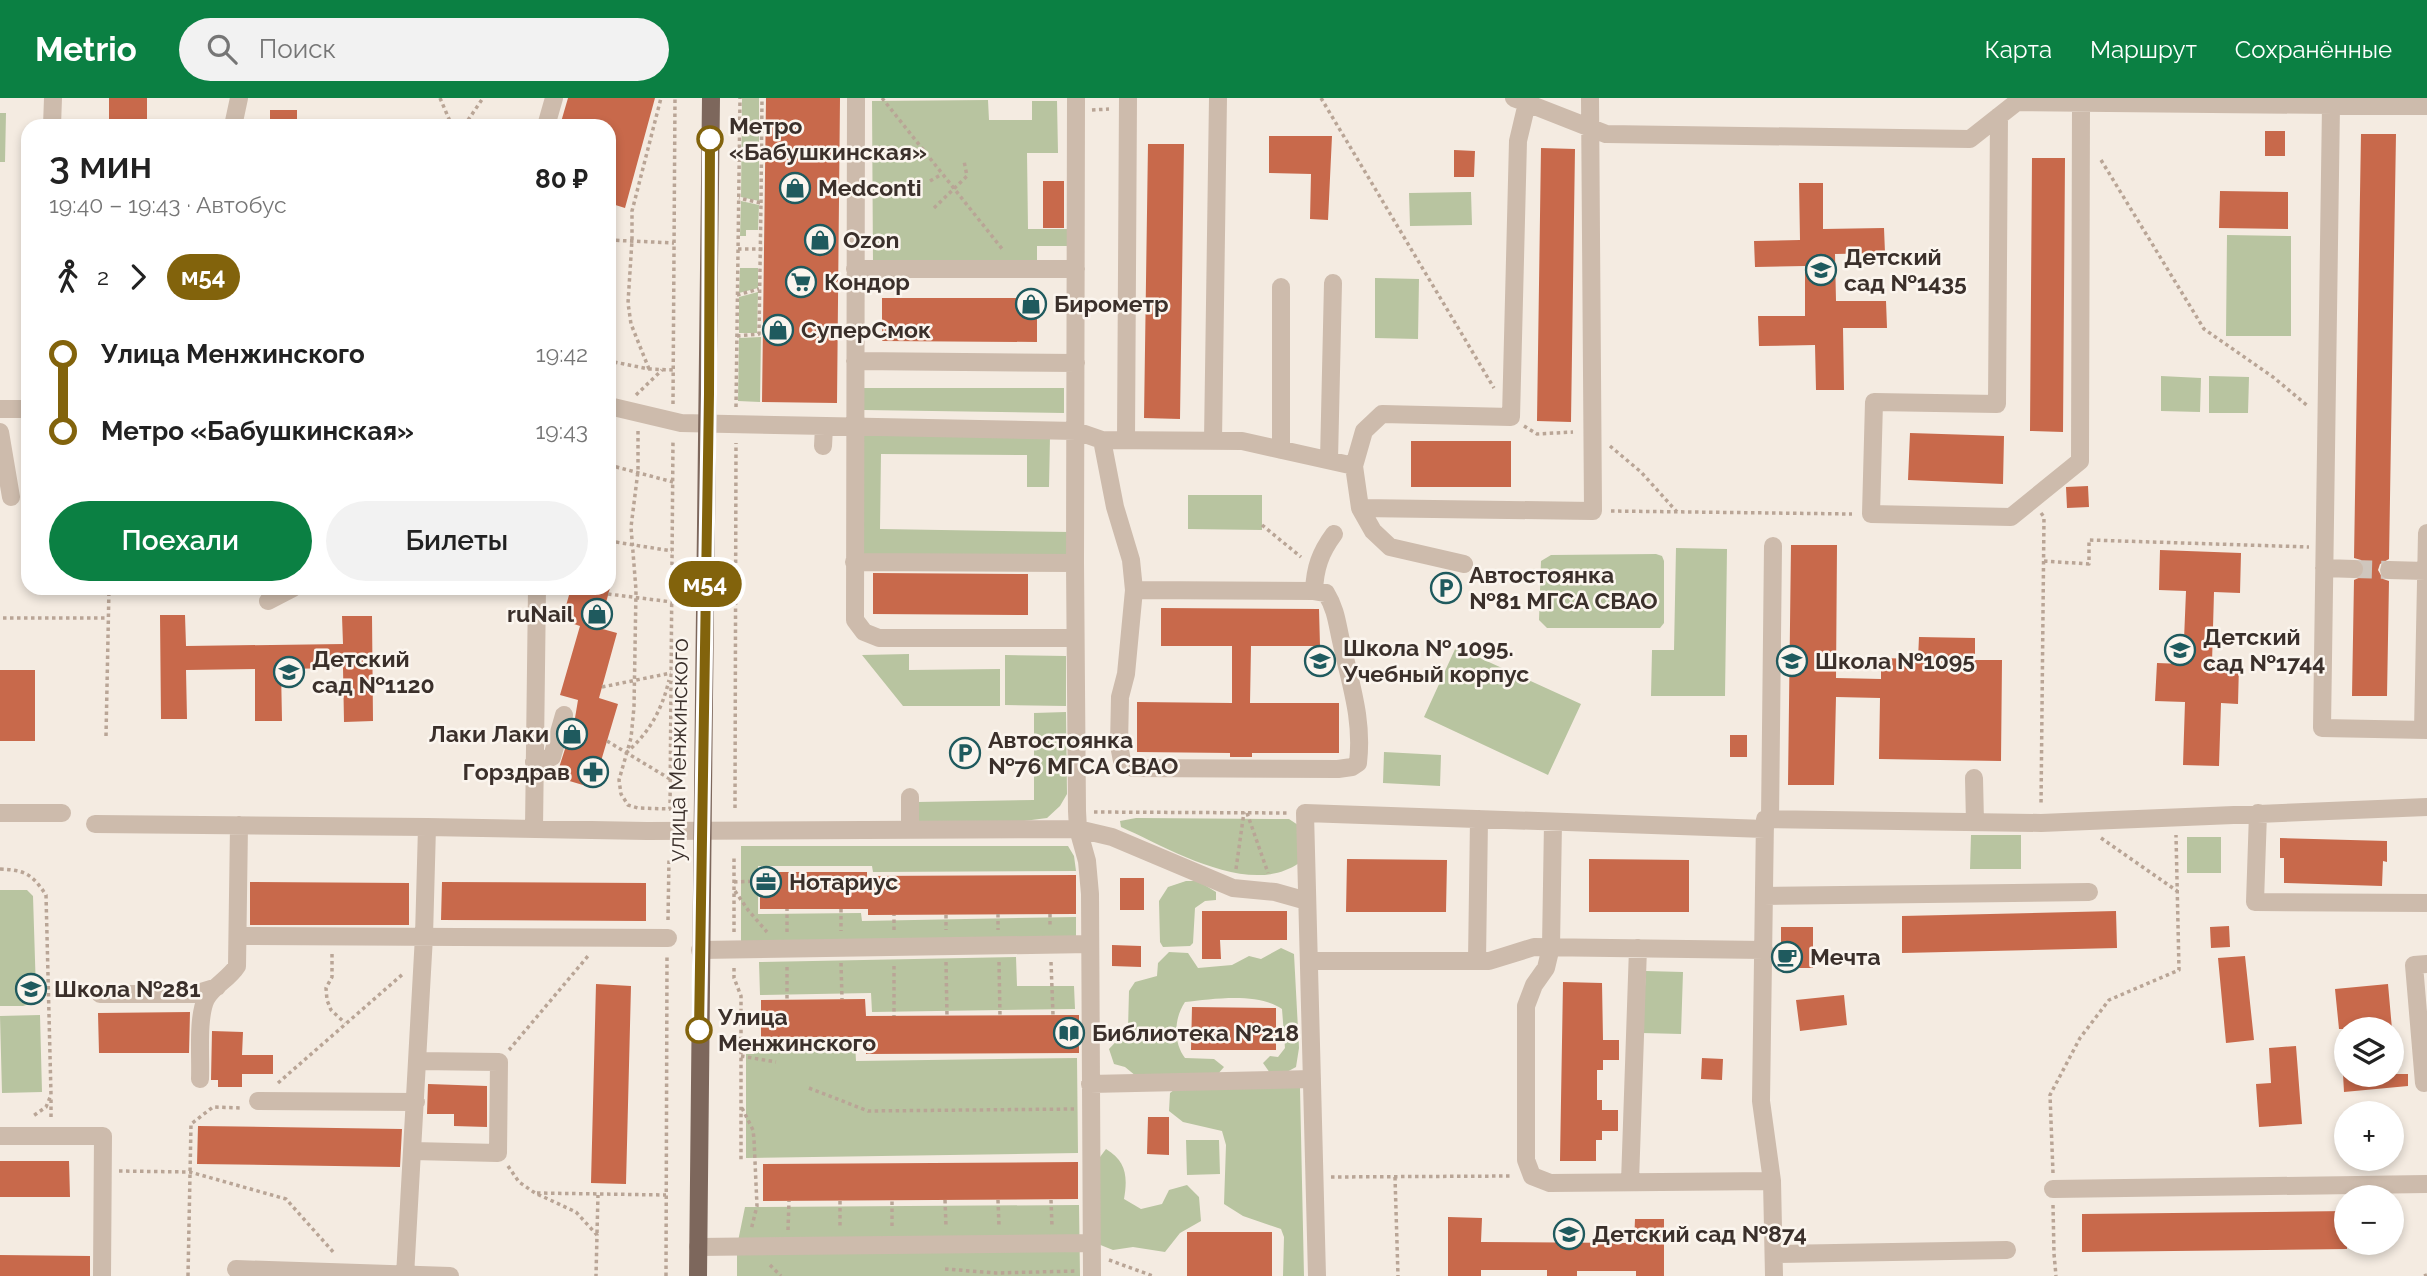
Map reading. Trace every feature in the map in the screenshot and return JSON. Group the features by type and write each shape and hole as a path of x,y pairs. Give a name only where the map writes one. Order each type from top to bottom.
{"main road":[{"name":"улица Менжинского","path":"698,1276 701,830 709,424 710,98"}],"lane":[{"path":"52,119 53,98"},
{"path":"234,119 239,98"},
{"path":"548,119 554,98"},
{"path":"856,98 855,620 864,632 879,638 1075,638"},
{"path":"1213,441 1218,98"},
{"path":"1360,508 1593,511 1590,98"},
{"path":"1464,564 1390,547 1373,531 1360,508 1354,466 1364,431 1382,414 1511,417 1520,101 1606,134 1970,139 2017,102 2427,106"},
{"path":"1999,116 1997,404 1874,402 1871,514 2011,517 2080,461 2081,103"},
{"path":"698,1247 1052,1243 1092,1261 1090,894 1087,861 1077,820 1076,104"},
{"path":"1126,440 1128,104"},
{"path":"2332,105 2322,728 2425,730 2427,533"},
{"path":"855,269 1076,269"},
{"path":"1329,460 1333,283"},
{"path":"1281,450 1282,287"},
{"path":"855,361 1076,363"},
{"path":"616,408 673,421 709,424 1076,431 1102,440 1242,441 1354,466"},
{"path":"0,409 21,409"},
{"path":"823,446 824,427"},
{"path":"0,432 13,497"},
{"path":"1102,440 1115,507 1131,560 1134,590 1126,674 1120,697 1119,745 1122,761 1133,768 1338,769 1362,764 1355,695 1335,608 1326,593 1134,590"},
{"path":"1314,591 1315,568 1334,534"},
{"path":"1773,546 1761,1101 1772,1181 1774,1276"},
{"path":"854,562 1075,563"},
{"path":"2325,568 2354,569"},
{"path":"2389,570 2426,571"},
{"path":"268,601 280,595"},
{"path":"534,829 537,595"},
{"path":"534,762 552,757 564,715"},
{"path":"1974,778 1975,822"},
{"path":"910,797 910,828"},
{"path":"1317,1276 1305,813 1553,822 2041,823 2427,807"},
{"path":"0,813 62,813"},
{"path":"2258,813 2255,902 2427,903"},
{"path":"1477,961 1479,819"},
{"path":"95,824 701,830 910,828 1077,820 1233,888 1275,892 1307,901"},
{"path":"1553,822 1550,947 1546,968 1534,985 1526,1006 1526,1160 1532,1176 1550,1183 1772,1181"},
{"path":"200,1079 202,1017 206,999 230,977 237,966 239,825"},
{"path":"406,1275 424,936 427,827"},
{"path":"1764,896 2089,892"},
{"path":"238,936 668,938"},
{"path":"700,950 1090,944"},
{"path":"1309,961 1489,961 1534,947 1764,950"},
{"path":"1630,1182 1638,948"},
{"path":"2424,1083 2414,965 2427,964"},
{"path":"100,994 194,994 217,987"},
{"path":"413,1151 498,1153 499,1062 418,1061"},
{"path":"1090,1084 1312,1079"},
{"path":"258,1101 416,1102"},
{"path":"0,1136 103,1136 102,1276"},
{"path":"2053,1189 2427,1184"},
{"path":"1775,1254 2007,1250"},
{"path":"236,1269 450,1276"}],"path":[{"path":"440,98 449,119"},
{"path":"469,119 483,98"},
{"path":"639,413 638,471 631,527 636,598 635,680 631,738 619,780 621,794 628,805 670,809 675,99 664,98 632,211 628,303 631,324 649,369"},
{"path":"734,808 740,98"},
{"path":"737,336 759,334 761,315 762,98"},
{"path":"883,98 1017,269"},
{"path":"1321,98 1511,417 1537,434 1592,430 1641,472 1677,512"},
{"path":"1076,104 1128,104"},
{"path":"2081,129 2204,329 2273,377 2327,421"},
{"path":"934,208 967,176 964,162"},
{"path":"930,181 942,174"},
{"path":"738,198 761,203"},
{"path":"616,240 674,243"},
{"path":"738,249 762,249"},
{"path":"737,295 760,289"},
{"path":"616,362 649,369 674,370"},
{"path":"616,407 662,370"},
{"path":"616,466 673,482"},
{"path":"2031,501 2044,517 2041,823"},
{"path":"1593,511 1871,514"},
{"path":"1262,525 1315,568"},
{"path":"2043,561 2089,564 2089,540 2325,548"},
{"path":"616,542 672,551"},
{"path":"106,736 108,595"},
{"path":"615,595 671,602"},
{"path":"3,618 108,618"},
{"path":"602,687 671,672"},
{"path":"626,753 656,719 671,672"},
{"path":"607,741 670,779"},
{"path":"1233,888 1245,812"},
{"path":"1245,812 1275,892"},
{"path":"1077,820 1245,812 1305,813"},
{"path":"2056,1276 2050,1095 2080,1038 2109,1000 2179,970 2175,817"},
{"path":"2077,821 2178,891"},
{"path":"734,857 734,978 741,996 741,1160"},
{"path":"666,1276 669,858"},
{"path":"0,869 20,870 37,882 46,895 51,1095 46,1107 35,1116 26,1117"},
{"path":"734,882 760,881"},
{"path":"734,889 748,910 787,949 787,1000"},
{"path":"333,936 332,977 326,988 327,1000 331,1010 345,1023"},
{"path":"499,1062 604,937"},
{"path":"946,946 947,1016"},
{"path":"894,947 894,1016"},
{"path":"841,948 842,999"},
{"path":"187,1276 191,1124 213,1107 248,1108 258,1101 423,956"},
{"path":"741,1056 753,1061 776,1062"},
{"path":"809,1088 868,1111 1090,1109"},
{"path":"740,1107 753,1130 754,1139 757,1206 750,1233 752,1246 781,1276"},
{"path":"498,1153 519,1182 535,1194 576,1212 597,1235"},
{"path":"103,1171 190,1172 286,1199 352,1273"},
{"path":"1395,1176 1398,1276"},
{"path":"1314,1177 1532,1176"},
{"path":"535,1194 667,1195"},
{"path":"596,1276 598,1194"},
{"path":"892,1200 892,1245"},
{"path":"945,1200 946,1244"},
{"path":"998,1200 999,1244"},
{"path":"1051,1200 1052,1243"},
{"path":"788,1246 789,1201"},
{"path":"840,1201 840,1246"},
{"path":"945,1269 996,1273 1092,1261 1153,1276"}],"green space":[{"path":"742,98 759,98 759,201 741,197"},
{"path":"988,100 989,120 1032,120 1032,101 1057,101 1058,153 1027,153 1028,229 1068,229 1068,246 1037,246 1037,263 873,264 872,101"},
{"path":"0,113 6,113 5,162 0,162"},
{"path":"1471,192 1472,225 1410,226 1409,193"},
{"path":"741,201 759,205 758,230 746,230 746,236 740,236"},
{"path":"2227,235 2291,236 2291,336 2226,336"},
{"path":"740,268 758,268 758,288 739,293"},
{"path":"1375,278 1419,279 1418,339 1375,338"},
{"path":"758,292 757,333 739,333 739,297"},
{"path":"761,337 760,402 738,401 739,338"},
{"path":"2161,376 2201,378 2200,412 2161,411"},
{"path":"2209,376 2249,377 2248,413 2209,413"},
{"path":"864,388 1064,388 1064,413 864,410"},
{"path":"860,433 1050,436 1049,487 1027,487 1027,455 881,454 880,529 1071,532 1071,559 859,557"},
{"path":"1188,495 1262,495 1262,530 1188,529"},
{"path":"1676,548 1727,549 1725,696 1651,696 1652,650 1674,650"},
{"path":"1551,555 1662,556 1664,561 1664,623 1660,628 1547,628 1539,620 1541,561"},
{"path":"1456,647 1581,704 1548,775 1424,717"},
{"path":"909,654 909,670 1000,669 1000,706 903,706 862,655"},
{"path":"1005,655 1066,656 1066,706 1005,705"},
{"path":"1066,712 1067,794 1060,806 1047,818 1024,821 917,823 917,802 1034,800 1034,713"},
{"path":"1384,752 1441,755 1440,786 1383,783"},
{"path":"1136,818 1289,819 1298,825 1299,863 1279,872 1257,875 1233,873 1185,857 1121,827 1120,821"},
{"path":"1971,835 2021,835 2021,869 1970,869"},
{"path":"2187,837 2221,837 2221,873 2187,873"},
{"path":"741,846 1068,846 1074,856 1076,871 873,872 872,866 758,866 758,914 861,913 862,921 1076,917 1076,938 741,945"},
{"path":"1186,881 1198,881 1216,892 1216,900 1205,901 1195,908 1193,943 1190,946 1163,947 1160,942 1159,901 1168,887"},
{"path":"0,890 27,890 33,896 36,992 33,1003 23,1006 0,1006"},
{"path":"1281,948 1294,954 1299,1048 1296,1067 1283,1074 1270,1073 1263,1063 1270,1056 1278,1057 1285,1048 1282,1009 1261,1000 1235,998 1185,1002 1177,1023 1178,1045 1185,1058 1214,1059 1224,1067 1217,1075 1136,1076 1125,1067 1114,1064 1109,1049 1128,1029 1129,991 1135,982 1157,976 1158,963 1169,952 1188,953 1198,968 1232,965 1249,956 1261,959"},
{"path":"1016,957 1017,986 1074,986 1075,1009 872,1012 871,993 760,995 759,962"},
{"path":"1646,971 1683,972 1681,1034 1642,1033"},
{"path":"40,1015 42,1092 2,1093 0,1016"},
{"path":"855,1042 856,1061 1077,1058 1078,1153 746,1158 746,1054 754,1054 755,1043"},
{"path":"1297,1085 1300,1088 1304,1276 1283,1276 1284,1237 1281,1229 1243,1216 1224,1204 1226,1145 1222,1131 1183,1122 1169,1111 1170,1093 1179,1086"},
{"path":"1186,1140 1219,1140 1220,1174 1187,1175"},
{"path":"1106,1149 1122,1164 1126,1183 1124,1199 1141,1209 1162,1204 1169,1190 1187,1185 1199,1197 1201,1221 1180,1233 1165,1252 1133,1247 1113,1250 1098,1244 1097,1161"},
{"path":"1079,1205 1080,1276 737,1276 737,1246 745,1207"}],"building":[{"path":"109,98 147,98 147,119 109,119"},
{"path":"568,98 655,98 625,208 616,205 616,119 562,119"},
{"name":"Кондор","path":"766,98 840,98 837,403 762,402"},
{"path":"270,110 297,110 297,119 270,119"},
{"path":"2265,131 2285,131 2285,156 2265,156"},
{"path":"2361,134 2396,134 2389,559 2380,564 2378,570 2383,579 2389,581 2387,696 2352,696 2354,580 2363,576 2365,569 2361,560 2354,558"},
{"path":"1269,136 1332,136 1328,220 1310,219 1311,174 1269,173"},
{"path":"1148,144 1184,144 1180,419 1144,418"},
{"path":"1541,148 1575,149 1571,422 1537,421"},
{"path":"1454,150 1475,151 1474,177 1454,177"},
{"path":"2032,158 2065,158 2063,432 2030,431"},
{"path":"1043,181 1064,181 1064,228 1043,228"},
{"path":"1799,183 1823,183 1823,229 1884,228 1885,253 1835,254 1836,301 1886,301 1887,328 1843,328 1844,390 1816,390 1815,345 1759,346 1758,316 1805,316 1805,266 1755,267 1754,241 1800,240"},
{"path":"2220,191 2288,192 2288,229 2219,228"},
{"path":"882,298 1037,298 1037,342 882,341"},
{"path":"1910,433 2004,436 2003,484 1908,480"},
{"path":"1411,441 1511,441 1511,487 1411,487"},
{"path":"2088,486 2089,507 2067,508 2066,487"},
{"path":"1791,545 1837,545 1836,678 1881,679 1881,658 1918,659 1919,637 1975,638 1975,660 2002,660 2001,761 1879,759 1880,698 1836,697 1834,785 1788,785"},
{"path":"2160,550 2241,553 2240,593 2214,592 2212,663 2239,664 2238,704 2221,703 2219,766 2183,765 2185,702 2155,701 2157,663 2183,664 2186,591 2159,590"},
{"path":"873,573 1028,574 1028,615 873,614"},
{"path":"569,595 608,595 599,628 617,633 599,698 618,704 593,788 556,777 578,700 560,695 580,626 562,620"},
{"path":"1161,608 1319,609 1320,646 1251,646 1250,703 1339,703 1339,753 1252,753 1252,757 1230,757 1230,753 1137,752 1137,702 1232,703 1232,646 1161,646"},
{"path":"160,615 185,615 186,646 343,644 342,616 372,616 373,721 344,722 343,668 281,669 282,721 255,721 255,669 186,670 187,719 161,719"},
{"path":"0,670 35,670 35,741 0,741"},
{"path":"1730,735 1747,735 1747,757 1730,757"},
{"path":"2280,838 2387,841 2387,862 2383,861 2382,886 2284,883 2284,858 2280,858"},
{"path":"1347,859 1447,860 1446,912 1346,912"},
{"path":"1589,859 1689,860 1689,912 1589,912"},
{"path":"760,872 867,872 867,876 1076,875 1076,914 868,915 868,909 760,909"},
{"path":"1120,878 1144,878 1144,910 1120,910"},
{"path":"250,882 409,883 409,925 250,925"},
{"path":"442,882 646,883 646,921 441,920"},
{"path":"1202,911 1287,911 1287,940 1220,940 1221,959 1202,959"},
{"path":"2116,911 2117,948 1902,953 1902,916"},
{"path":"2229,926 2230,947 2211,948 2210,927"},
{"path":"1781,927 1813,927 1813,968 1781,968"},
{"path":"1112,945 1141,946 1141,967 1112,966"},
{"path":"2245,956 2254,1040 2226,1043 2218,958"},
{"path":"1563,982 1602,983 1603,1040 1619,1040 1619,1060 1603,1060 1603,1070 1597,1070 1597,1100 1602,1100 1602,1110 1618,1110 1618,1131 1602,1131 1602,1140 1596,1140 1596,1161 1560,1161"},
{"path":"596,984 631,986 626,1184 591,1183"},
{"path":"2388,984 2391,1017 2338,1017 2335,989"},
{"path":"1844,995 1847,1025 1800,1031 1796,1000"},
{"path":"865,999 866,1016 1079,1015 1079,1053 866,1054 866,1037 761,1037 761,1000"},
{"path":"1192,1007 1276,1008 1276,1050 1191,1050"},
{"path":"190,1012 189,1053 99,1053 98,1013"},
{"path":"212,1031 243,1032 242,1055 273,1055 273,1074 242,1074 242,1087 218,1087 218,1080 211,1080"},
{"path":"2296,1046 2302,1124 2259,1127 2256,1084 2271,1083 2269,1048"},
{"path":"1702,1058 1723,1059 1722,1080 1701,1079"},
{"path":"2404,1074 2408,1074 2408,1086 2404,1086"},
{"path":"428,1084 487,1086 487,1127 454,1126 454,1114 427,1114"},
{"path":"2344,1087 2397,1087 2344,1092"},
{"path":"1148,1117 1169,1117 1169,1155 1147,1154"},
{"path":"198,1126 402,1129 400,1167 197,1164"},
{"path":"0,1161 69,1161 70,1197 0,1197"},
{"path":"1078,1162 1078,1199 763,1201 763,1164"},
{"path":"2334,1211 2334,1249 2082,1252 2082,1214"},
{"path":"1448,1217 1482,1218 1481,1242 1634,1243 1635,1219 1664,1219 1664,1276 1636,1276 1636,1271 1577,1271 1577,1276 1547,1276 1547,1270 1481,1270 1481,1276 1448,1276"},
{"path":"1187,1232 1272,1232 1272,1276 1187,1276"},
{"path":"0,1255 90,1256 90,1276 0,1276"}],"tunnel":[{"path":"2354,569 2389,570"}],"bus line":[{"name":"м54","path":"699,1030 709,394 710,139"}],"place":[{"name":"Метро «Бабушкинская»","path":"710,139"},
{"name":"Medconti","path":"795,188"},
{"name":"Ozon","path":"820,240"},
{"name":"Детский сад №1435","path":"1821,270"},
{"name":"Кондор","path":"801,282"},
{"name":"Бирометр","path":"1031,304"},
{"name":"СуперСмок","path":"778,330"},
{"name":"Автостоянка №81 МГСА СВАО","path":"1446,588"},
{"name":"ruNail","path":"597,614"},
{"name":"Детский сад №1744","path":"2180,650"},
{"name":"Школа № 1095. Учебный корпус","path":"1320,661"},
{"name":"Школа №1095","path":"1792,661"},
{"name":"Детский сад №1120","path":"289,672"},
{"name":"Лаки Лаки","path":"572,734"},
{"name":"Автостоянка №76 МГСА СВАО","path":"965,753"},
{"name":"Горздрав","path":"593,772"},
{"name":"Нотариус","path":"766,882"},
{"name":"Мечта","path":"1787,957"},
{"name":"Школа №281","path":"31,989"},
{"name":"Улица Менжинского","path":"699,1030"},
{"name":"Библиотека №218","path":"1069,1033"},
{"name":"Детский сад №874","path":"1569,1234"}]}
